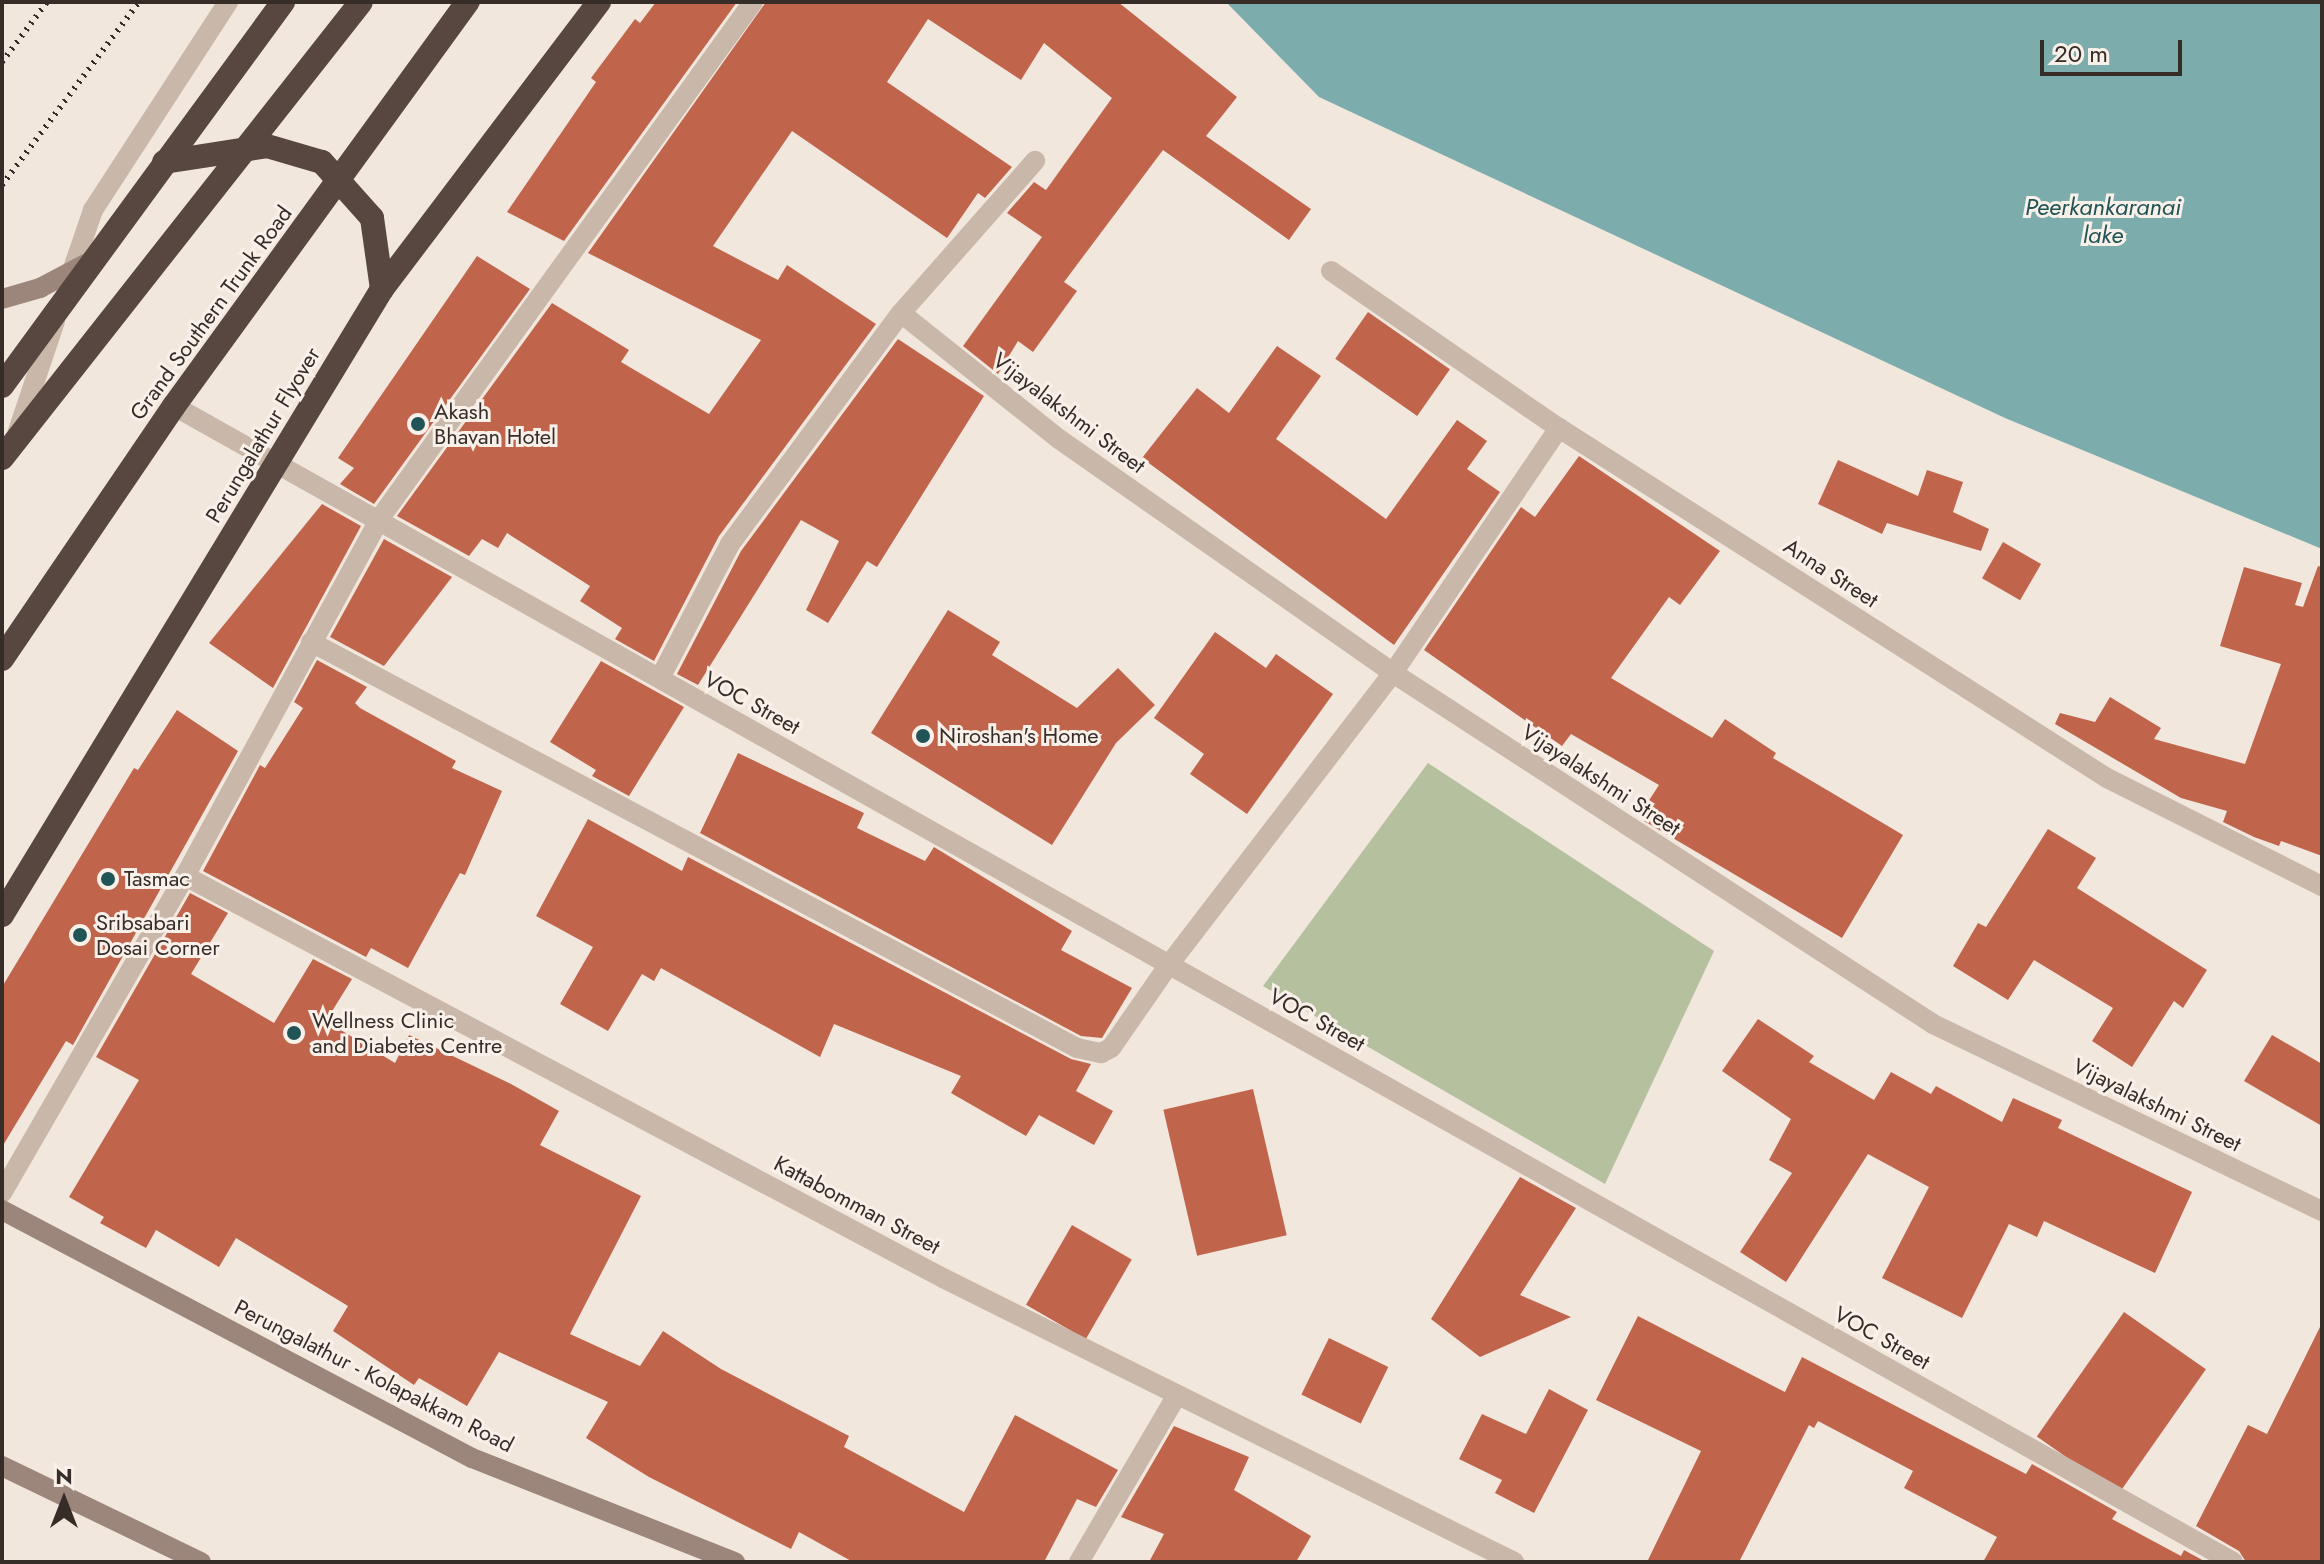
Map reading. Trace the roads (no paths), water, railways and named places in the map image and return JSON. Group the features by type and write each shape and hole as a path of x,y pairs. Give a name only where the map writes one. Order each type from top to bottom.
{"highway":[{"path":"2,386 283,2"},
{"path":"8,450 361,2"},
{"name":"Grand Southern Trunk Road","path":"2,659 174,406 468,2"},
{"name":"Perungalathur Flyover","path":"2,915 382,289 599,2"},
{"path":"164,162 267,146 322,162 372,218 382,289"}],"main road":[{"path":"2,299 40,288 93,260"},
{"name":"Perungalathur - Kolapakkam Road","path":"2,1210 472,1458 735,1562"},
{"path":"2,1466 201,1562"}],"street":[{"path":"8,450 93,210 228,2"},
{"path":"2,1193 185,876 380,518 753,2"},
{"path":"660,678 730,544 901,313 1035,161"},
{"name":"Anna Street","path":"1331,271 1559,428 2107,778 2322,886"},
{"name":"Vijayalakshmi Street","path":"901,313 1059,439 1393,673 1933,1024 2322,1211"},
{"name":"VOC Street","path":"174,406 380,518 1168,966 2233,1562"},
{"path":"311,642 1077,1048 1101,1053 1111,1048 1168,966 1393,673 1559,428"},
{"name":"Kattabomman Street","path":"185,876 943,1278 1514,1562"},
{"path":"1079,1562 1177,1395"}],"water":[{"name":"Peerkankaranai lake","path":"1226,2 2322,2 2322,549 2005,418 1319,97"}],"railway":[{"path":"2,62 47,2"},
{"path":"2,185 139,2"}],"place":[{"name":"Akash Bhavan Hotel","path":"418,424"},
{"name":"Niroshan's Home","path":"923,736"},
{"name":"Tasmac","path":"108,879"},
{"name":"Sribsabari Dosai Corner","path":"80,935"},
{"name":"Wellness Clinic and Diabetes Centre","path":"294,1033"}]}
